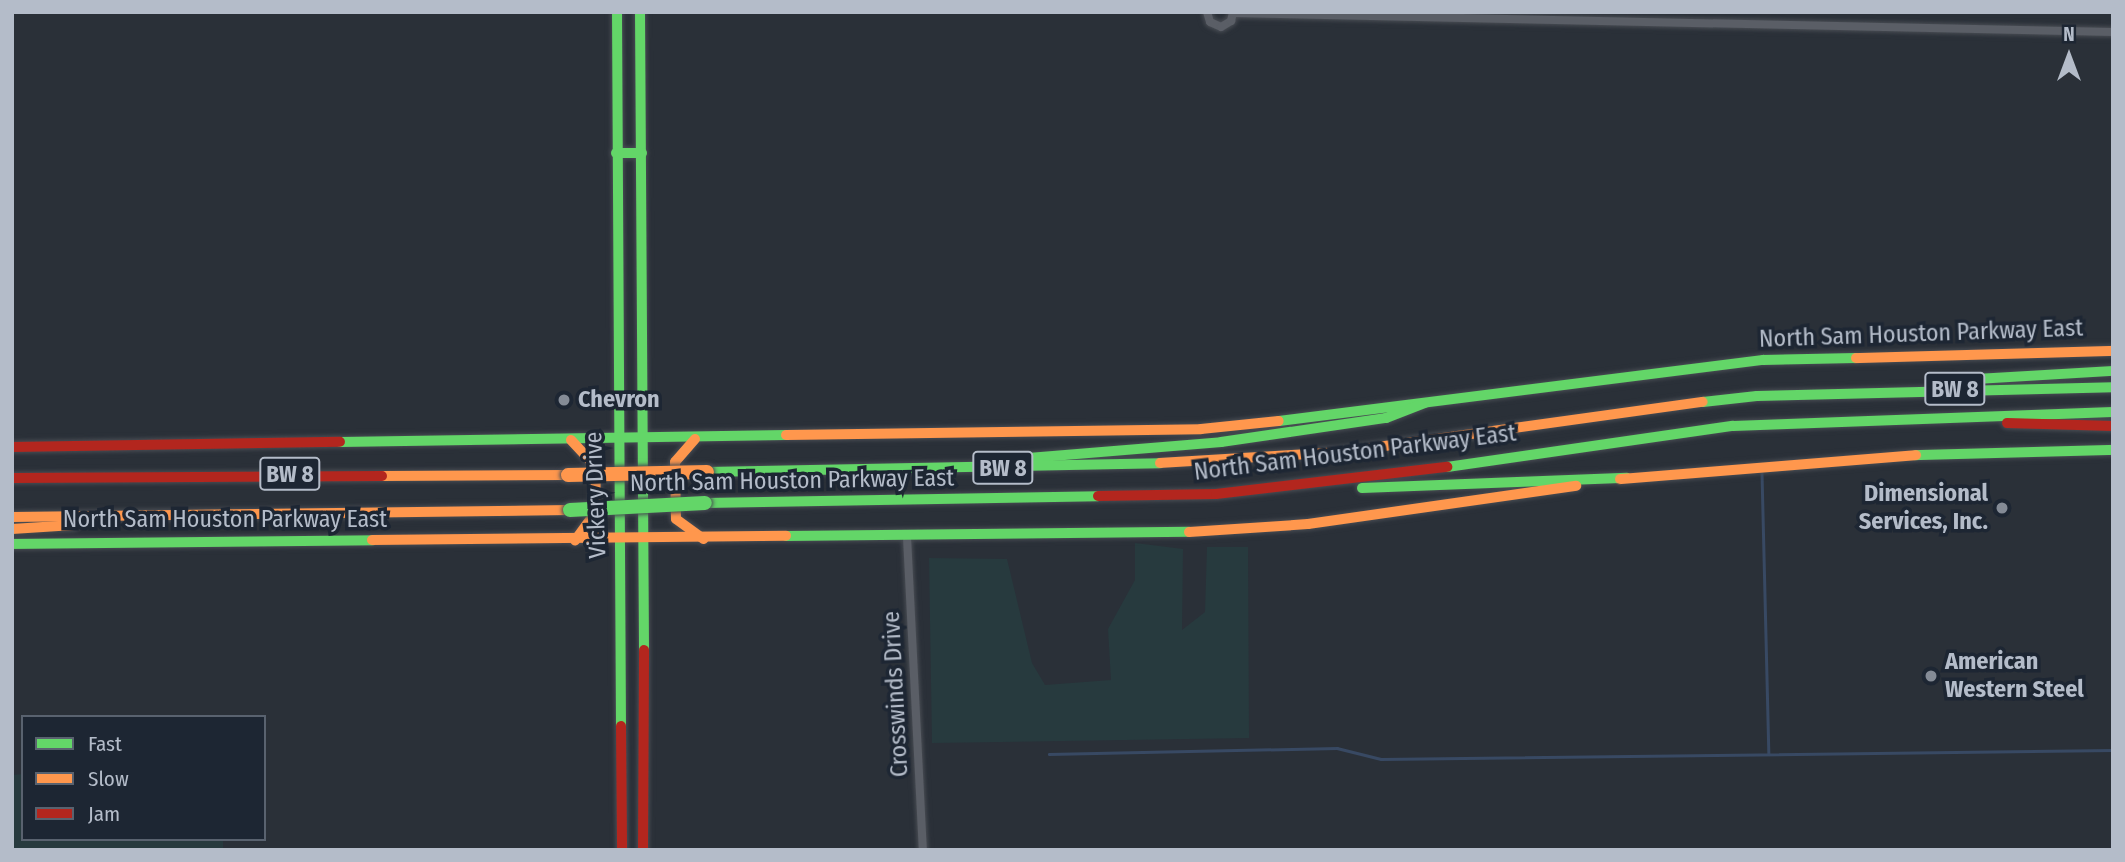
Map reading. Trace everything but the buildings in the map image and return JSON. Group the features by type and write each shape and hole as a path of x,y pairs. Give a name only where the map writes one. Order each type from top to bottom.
{"main road":[{"path":"617,14 640,14"},
{"name":"Vickery Drive","path":"617,14 617,441 624,703 622,850"},
{"name":"Vickery Drive","path":"640,14 646,440 643,850"},
{"path":"616,153 642,153"},
{"name":"North Sam Houston Parkway East","path":"12,447 617,441 1200,429 1763,360 2113,351"},
{"path":"1798,393 2113,371"},
{"name":"North Sam Houston Parkway East","path":"12,478 568,475 1161,466 1300,456 1629,409 1798,393 2113,387"},
{"path":"899,470 1221,442 1386,418 1424,403"},
{"name":"North Sam Houston Parkway East","path":"12,517 570,510 705,503 1092,499 1256,491 1688,431 1862,418 2113,412"},
{"path":"1862,418 2113,426"},
{"path":"695,439 675,462 676,519 706,540"},
{"path":"571,440 596,467 595,513 575,541"},
{"name":"North Sam Houston Parkway East","path":"12,544 1109,535 1306,524 1628,478 1862,456 2113,450"},
{"path":"1256,491 1628,478"},
{"path":"12,529 332,514"},
{"path":"624,703 645,704"}],"street":[{"path":"1207,12 1210,22 1221,27 1231,21 1233,13 2113,32"},
{"name":"Crosswinds Drive","path":"907,537 923,850"}],"green space":[{"path":"1135,543 1183,549 1182,630 1205,612 1207,547 1248,547 1249,738 932,743 929,558 1007,559 1032,663 1045,685 1111,680 1108,629 1135,580"},
{"path":"21,774 21,841 223,841 223,850 12,850 12,775"}],"waterway":[{"path":"1762,473 1769,754"},
{"path":"1049,754 1337,748 1381,759 2113,750"}],"traffic: fast":[{"path":"617,12 621,726"},
{"path":"640,12 644,650"},
{"path":"616,153 642,153"},
{"path":"1279,421 1763,360 1856,358"},
{"path":"1960,380 2113,371"},
{"path":"1703,402 1757,396 2113,387"},
{"path":"1004,460 1221,442 1386,418 1425,403"},
{"path":"1447,467 1733,426 2113,412"},
{"path":"340,442 786,435"},
{"path":"1916,455 2113,450"},
{"path":"707,472 1160,463"},
{"path":"1362,488 1627,478"},
{"path":"705,503 1098,496"},
{"path":"570,510 705,503"},
{"path":"786,536 1189,532"},
{"path":"12,544 372,540"}],"traffic: slow":[{"path":"1856,358 2113,351"},
{"path":"1160,463 1341,452 1703,402"},
{"path":"786,435 1201,429 1279,421"},
{"path":"695,439 675,462 676,519 704,539"},
{"path":"571,440 596,467 595,513 575,541"},
{"path":"1620,479 1916,455"},
{"path":"568,475 707,472"},
{"path":"382,476 568,475"},
{"path":"1189,532 1308,524 1576,486"},
{"path":"12,517 570,510"},
{"path":"12,529 74,525"},
{"path":"372,540 786,536"}],"traffic: jam":[{"path":"2007,423 2113,426"},
{"path":"12,447 340,442"},
{"path":"1098,496 1216,494 1447,467"},
{"path":"12,478 382,476"},
{"path":"643,850 644,650"},
{"path":"621,726 622,850"}],"place":[{"name":"Chevron","path":"564,400"},
{"name":"Dimensional Services, Inc.","path":"2002,508"},
{"name":"American Western Steel","path":"1931,676"}]}
